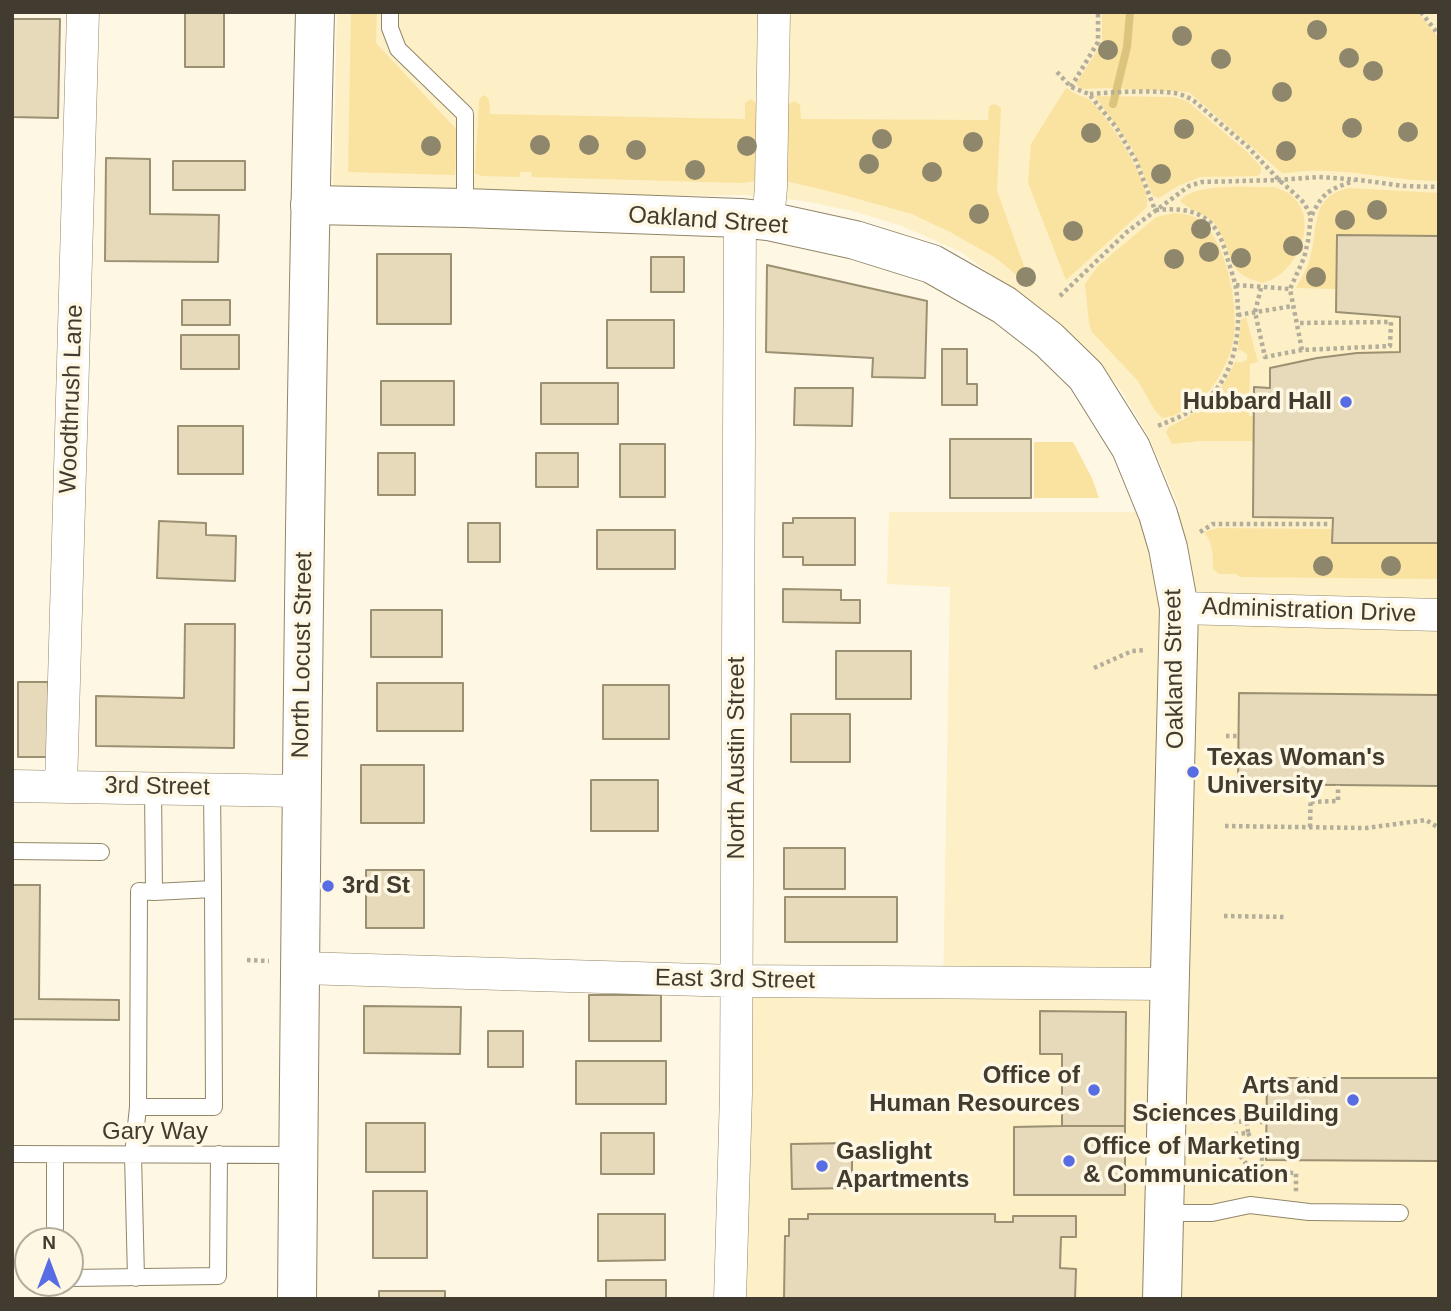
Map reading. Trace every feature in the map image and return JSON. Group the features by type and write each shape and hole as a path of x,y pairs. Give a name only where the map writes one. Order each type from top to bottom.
{"street":[{"name":"Woodthrush Lane","path":"61,786 83,12"},
{"name":"North Locust Street","path":"297,1299 314,12"},
{"path":"754,219 771,187 774,12"},
{"name":"Oakland Street","path":"310,205 754,219 855,240 932,264 1004,305 1049,340 1086,376 1130,448 1158,514 1168,548 1179,608 1163,1299"},
{"name":"North Austin Street","path":"730,1299 754,219"},
{"name":"Administration Drive","path":"1179,608 1439,615"},
{"name":"3rd Street","path":"12,786 302,791"},
{"name":"East 3rd Street","path":"301,968 736,981 1170,984"}],"lane":[{"path":"390,12 390,27 398,50 465,114 465,208"},
{"path":"153,788 154,891"},
{"path":"138,1107 214,1107 212,788"},
{"path":"12,851 101,852"},
{"path":"136,1278 133,1155 138,1107 139,891 213,889"},
{"name":"Gary Way","path":"12,1154 299,1155"},
{"path":"84,1278 218,1276 219,1154"},
{"path":"55,1155 55,1227"},
{"path":"1164,1213 1212,1213 1250,1205 1309,1212 1400,1213"}],"path":[{"path":"1071,87 1098,42 1098,12"},
{"path":"1421,12 1439,35"},
{"path":"1057,72 1071,87 1089,94 1175,93 1194,101 1248,147 1304,203 1311,216"},
{"path":"1089,94 1128,145 1155,209"},
{"path":"1060,296 1155,209 1189,186 1202,182 1318,177 1439,187"},
{"path":"1302,350 1290,289 1304,258 1311,216 1331,189 1356,180"},
{"path":"1154,427 1196,409 1218,388 1231,362 1238,315 1236,285 1219,234 1205,218 1188,210 1155,209"},
{"path":"1236,285 1290,289"},
{"path":"1261,288 1255,312 1265,357 1302,350 1390,346 1391,322 1297,323"},
{"path":"1238,315 1293,306"},
{"path":"1200,532 1213,524 1328,524"},
{"path":"1094,668 1132,651 1148,650"},
{"path":"1226,736 1238,736"},
{"path":"1310,827 1311,785"},
{"path":"1311,802 1338,801 1338,785"},
{"path":"1225,826 1366,828 1426,820 1439,828"},
{"path":"1224,916 1287,917"},
{"path":"1197,1121 1266,1122"},
{"path":"1247,1122 1248,1133 1262,1158 1261,1176 1255,1175 1237,1149 1233,1134 1248,1133"},
{"path":"1261,1172 1296,1173 1296,1177"}],"shaded area":[{"name":"Texas Woman's University","path":"337,12 1439,12 1439,1299 745,1299 747,994 943,995 950,587 887,584 889,512 1181,512 1148,435 1121,390 1088,352 961,252 902,226 853,211 804,201 747,195 653,196 333,189"},
{"path":"351,12 377,12 376,43 457,130 455,175 348,172"},
{"path":"1102,12 1418,12 1439,39 1439,181 1325,171 1282,173 1189,92 1082,89 1076,84 1102,43"},
{"path":"1066,88 1089,99 1108,121 1128,152 1143,183 1147,207 1066,280 1028,183 1031,144"},
{"path":"484,95 489,99 490,114 745,119 745,103 751,99 756,103 756,181 742,183 532,177 531,172 520,172 520,177 481,176 475,173 479,99"},
{"path":"1095,96 1173,97 1187,101 1246,151 1261,167 1261,173 1257,176 1200,177 1159,198 1153,196 1132,148"},
{"path":"794,101 800,105 801,119 988,120 989,107 998,106 1001,109 997,191 1032,288 996,258 912,214 786,181 788,105"},
{"path":"1274,187 1288,193 1297,202 1305,225 1299,250 1292,262 1281,274 1263,283 1246,277 1236,269 1215,224 1180,201 1187,195 1210,188"},
{"path":"1349,188 1439,193 1439,236 1338,235 1336,289 1296,288 1309,262 1321,206 1336,192"},
{"path":"1176,213 1201,221 1218,245 1230,280 1235,317 1234,333 1226,363 1205,396 1199,402 1195,394 1190,394 1186,403 1191,407 1162,418 1138,381 1092,332 1085,284 1098,266 1156,217"},
{"path":"1246,317 1258,362 1250,364 1249,416 1254,416 1254,441 1172,444 1166,432 1169,427 1210,401 1225,382 1235,362 1247,360 1247,354 1238,351 1241,320"},
{"path":"1034,442 1073,442 1099,498 1034,498"},
{"path":"1218,528 1333,529 1333,543 1439,543 1439,579 1240,577 1236,574 1219,574 1213,569 1211,545 1204,532"}],"building":[{"path":"185,12 224,12 224,67 185,67"},
{"path":"12,19 60,19 58,118 12,117"},
{"path":"106,158 150,159 150,214 219,215 218,262 105,261"},
{"path":"173,161 245,161 245,190 173,190"},
{"name":"Hubbard Hall","path":"1337,235 1439,236 1439,543 1332,543 1333,518 1253,517 1254,387 1270,388 1270,368 1357,353 1400,352 1400,317 1336,312"},
{"path":"377,254 451,254 451,324 377,324"},
{"path":"651,257 684,257 684,292 651,292"},
{"path":"767,265 927,301 925,378 872,377 873,358 766,352"},
{"path":"182,300 230,300 230,325 182,325"},
{"path":"607,320 674,320 674,368 607,368"},
{"path":"181,335 239,335 239,369 181,369"},
{"path":"942,349 967,349 967,384 977,384 977,405 942,405"},
{"path":"381,381 454,381 454,425 381,425"},
{"path":"541,383 618,383 618,424 541,424"},
{"path":"795,388 853,388 852,426 794,425"},
{"path":"178,426 243,426 243,474 178,474"},
{"path":"950,439 1031,439 1031,498 950,498"},
{"path":"620,444 665,444 665,497 620,497"},
{"path":"378,453 415,453 415,495 378,495"},
{"path":"536,453 578,453 578,487 536,487"},
{"path":"793,518 855,518 855,565 803,565 803,557 783,557 783,523 793,523"},
{"path":"159,521 206,523 206,535 236,536 235,581 157,578"},
{"path":"468,523 500,523 500,562 468,562"},
{"path":"597,530 675,530 675,569 597,569"},
{"path":"783,589 841,590 841,600 860,600 860,623 783,622"},
{"path":"371,610 442,610 442,657 371,657"},
{"path":"185,624 235,624 234,748 96,746 96,696 184,698"},
{"path":"836,651 911,651 911,699 836,699"},
{"path":"18,682 48,682 48,757 18,757"},
{"path":"377,683 463,683 463,731 377,731"},
{"path":"603,685 669,685 669,739 603,739"},
{"path":"1239,693 1439,695 1439,786 1238,784"},
{"path":"791,714 850,714 850,762 791,762"},
{"path":"361,765 424,765 424,823 361,823"},
{"path":"591,780 658,780 658,831 591,831"},
{"path":"784,848 845,848 845,889 784,889"},
{"path":"366,870 424,870 424,928 366,928"},
{"path":"12,885 40,885 39,999 119,1000 119,1020 12,1019"},
{"path":"785,897 897,897 897,942 785,942"},
{"path":"589,995 661,995 661,1041 589,1041"},
{"path":"364,1006 461,1007 460,1054 364,1053"},
{"name":"Office of Human Resources","path":"1040,1011 1126,1012 1125,1126 1062,1126 1062,1054 1040,1054"},
{"path":"488,1031 523,1031 523,1067 488,1067"},
{"path":"576,1061 666,1061 666,1104 576,1104"},
{"name":"Arts and Sciences Building","path":"1267,1078 1439,1078 1439,1161 1266,1160"},
{"path":"366,1123 425,1123 425,1172 366,1172"},
{"name":"Office of Marketing & Communication","path":"1125,1126 1125,1195 1014,1195 1014,1127"},
{"path":"601,1133 654,1133 654,1174 601,1174"},
{"name":"Gaslight Apartments","path":"852,1143 852,1188 792,1189 791,1144"},
{"path":"373,1191 427,1191 427,1258 373,1258"},
{"path":"598,1214 665,1214 665,1260 598,1261"},
{"path":"808,1214 995,1214 995,1222 1013,1222 1013,1216 1076,1216 1076,1237 1061,1237 1060,1268 1076,1269 1075,1299 784,1299 785,1236 789,1236 789,1219 808,1219"},
{"path":"606,1280 666,1280 666,1299 606,1299"},
{"path":"379,1291 445,1291 445,1299 379,1299"}],"waterway":[{"path":"1113,104 1127,47 1130,12"}],"place":[{"name":"Hubbard Hall","path":"1346,402"},
{"name":"Texas Woman's University","path":"1193,772"},
{"name":"3rd St","path":"328,886"},
{"name":"Office of Human Resources","path":"1094,1090"},
{"name":"Arts and Sciences Building","path":"1353,1100"},
{"name":"Office of Marketing & Communication","path":"1069,1161"},
{"name":"Gaslight Apartments","path":"822,1166"}]}
